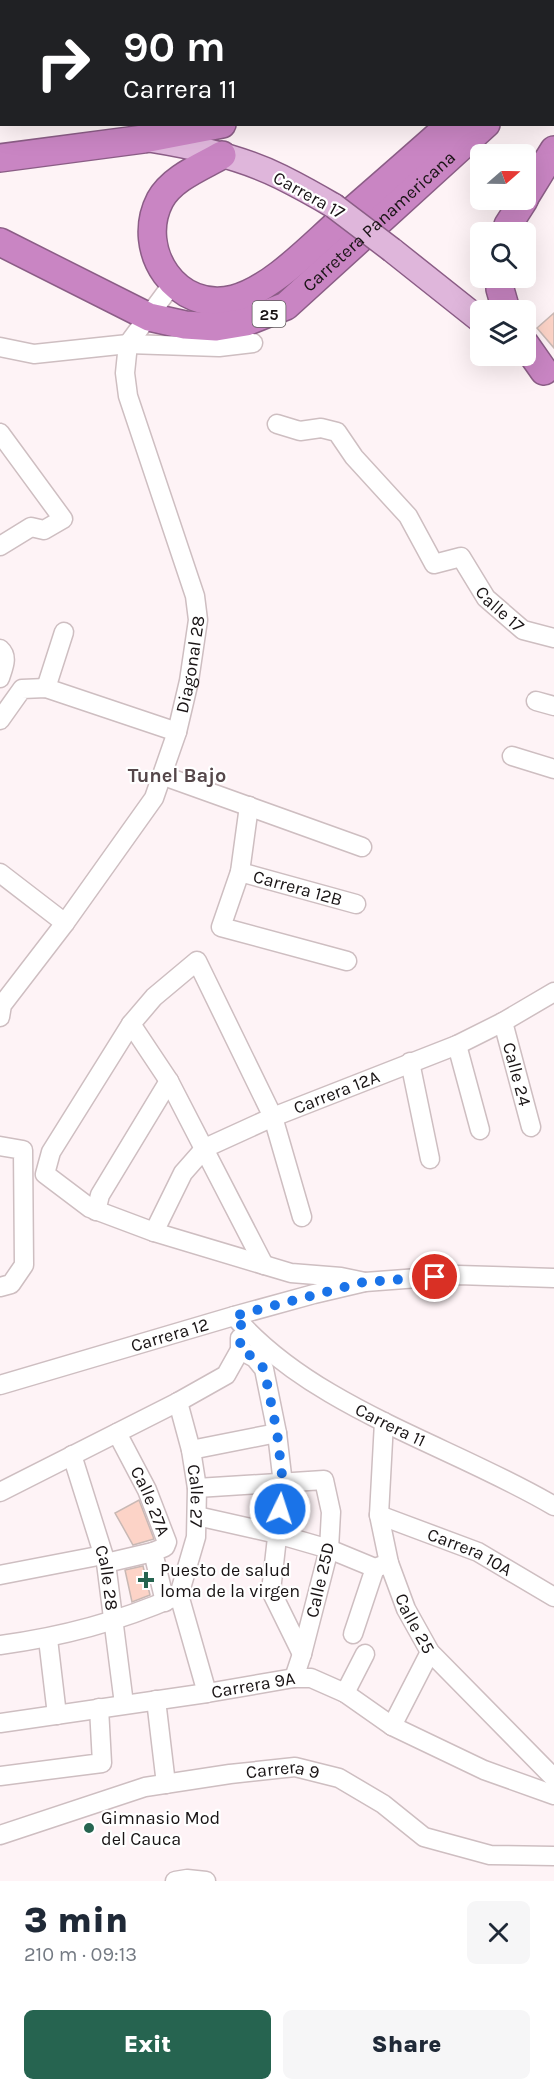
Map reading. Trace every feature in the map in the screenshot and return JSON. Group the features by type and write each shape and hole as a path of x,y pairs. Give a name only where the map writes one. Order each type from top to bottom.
{"highway":[{"path":"0,158 144,139 208,126"},
{"path":"222,154 174,183 161,198 153,218 151,236 158,262 173,283 188,294 211,300 234,299 253,291 287,268 449,126"},
{"name":"Carretera Panamericana","path":"0,242 149,317 185,325 216,327 246,322 286,306 484,126"},
{"path":"536,179 554,150"}],"main road":[{"name":"Carrera 17","path":"144,139 222,154 280,176 334,206 470,312"}],"street":[{"path":"128,344 173,283"},
{"path":"0,347 34,354 128,344 219,347 253,343"},
{"name":"Diagonal 28","path":"1,1009 154,798 164,776 189,681 198,620 195,596 128,396 125,373 128,344"},
{"name":"Calle 17","path":"277,424 300,430 321,428 337,432 354,457 408,516 435,564 461,557 486,598 522,630 554,638"},
{"path":"0,433 63,519 44,530 31,527 0,546"},
{"path":"46,688 64,632"},
{"path":"0,649 4,653 5,663 0,678"},
{"path":"0,720 22,689 46,688 177,732"},
{"path":"536,701 554,706"},
{"path":"512,756 554,769"},
{"path":"164,776 362,847"},
{"path":"249,806 240,872 221,927 347,961"},
{"name":"Carrera 12B","path":"240,872 356,904"},
{"path":"0,873 65,923"},
{"path":"302,1217 273,1117 197,961 154,998 131,1024 51,1152 45,1174 96,1211 154,1232 291,1273 341,1277 364,1282"},
{"name":"Carrera 12A","path":"154,1232 183,1173 205,1148 273,1117 457,1045 503,1022 554,992"},
{"name":"Calle 24","path":"503,1022 531,1126"},
{"path":"131,1024 169,1081 264,1265"},
{"path":"457,1045 480,1130"},
{"path":"410,1062 430,1159"},
{"path":"96,1211 100,1195 169,1081"},
{"path":"0,1146 23,1150 24,1265 11,1284 0,1287"},
{"name":"Carrera 12","path":"0,1385 237,1320 364,1282 458,1275 554,1278"},
{"path":"0,1492 226,1375 240,1350 237,1320"},
{"name":"Carrera 11","path":"237,1320 276,1358 305,1378 384,1422 519,1485 554,1506"},
{"path":"240,1350 255,1358 264,1369 277,1432 283,1484 271,1592 302,1654"},
{"name":"Calle 27","path":"172,1598 196,1537 197,1516 197,1488 191,1450 178,1401"},
{"name":"Calle 25","path":"384,1422 380,1515 382,1566 430,1652 554,1778"},
{"path":"191,1450 277,1432"},
{"name":"Calle 27A","path":"117,1433 147,1490 167,1542 165,1547 153,1552 172,1598"},
{"name":"Calle 28","path":"72,1455 104,1559 124,1704"},
{"name":"Calle 25D","path":"283,1484 324,1480 331,1512 329,1549 294,1678"},
{"path":"197,1488 283,1484"},
{"name":"Carrera 10A","path":"380,1515 478,1552 554,1597"},
{"path":"197,1516 277,1534 382,1566 353,1634"},
{"path":"0,1575 153,1552"},
{"path":"0,1645 48,1639 114,1620 172,1598 207,1694"},
{"path":"48,1639 57,1715"},
{"path":"392,1726 430,1652"},
{"path":"345,1694 365,1654"},
{"name":"Carrera 9A","path":"1,1718 57,1715 207,1694 294,1678 311,1678 345,1694 392,1726 484,1770 554,1795"},
{"path":"156,1700 166,1784"},
{"path":"0,1776 102,1763 99,1708"},
{"name":"Carrera 9","path":"0,1835 145,1787 295,1767 339,1778 383,1804 424,1837 490,1855 554,1856"},
{"path":"175,1881 188,1879 206,1881"}],"building":[{"path":"554,313 554,348 537,328"},
{"path":"139,1500 154,1539 133,1545 115,1513"},
{"name":"Puesto de salud loma de la virgen","path":"143,1566 150,1595 132,1602 125,1570"}],"place":[{"name":"Puesto de salud loma de la virgen","path":"146,1580"},
{"name":"Gimnasio Mod del Cauca","path":"89,1828"}],"district":[{"name":"Tunel Bajo","path":"177,775"}],"route":[{"path":"280,1509 283,1484 277,1432 264,1369 255,1358 240,1350 241,1324 234,1316 364,1282 435,1277"}]}
